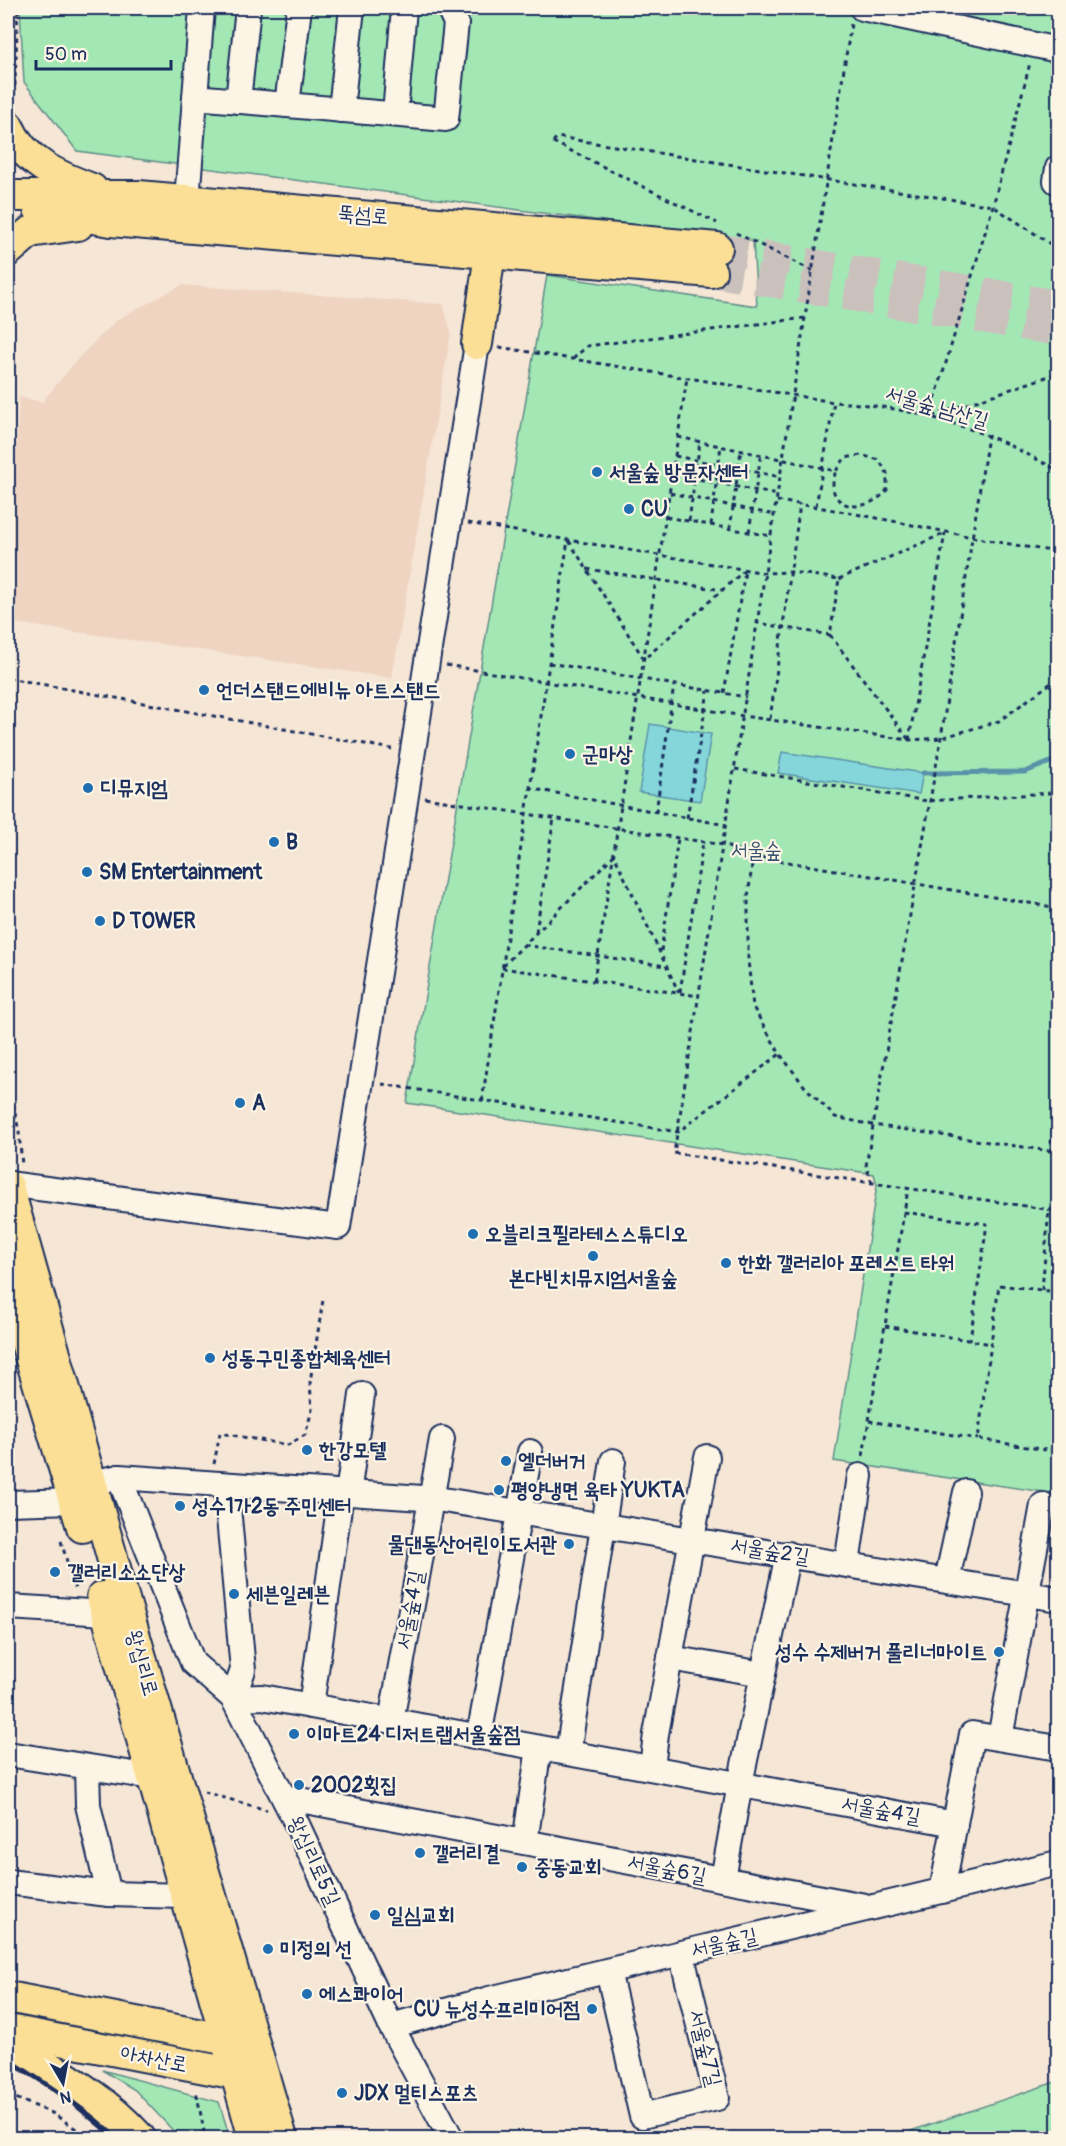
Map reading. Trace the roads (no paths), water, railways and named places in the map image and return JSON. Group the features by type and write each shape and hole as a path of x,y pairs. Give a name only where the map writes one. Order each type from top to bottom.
{"main road":[{"path":"8,126 19,147 32,160 109,207"},
{"name":"뚝섬로","path":"8,196 109,207 490,253 719,243 187,200 109,207 8,203"},
{"path":"8,251 30,232 109,207"},
{"path":"477,344 490,253"},
{"name":"왕십리로","path":"8,1185 95,1487 165,1781 185,1896 226,2039 250,2077 282,2139"},
{"name":"왕십리로","path":"8,1284 16,1338 95,1487 106,1613 255,2046 250,2077 254,2139"},
{"name":"아차산로","path":"8,1997 255,2046"},
{"name":"아차산로","path":"8,2030 250,2077"},
{"path":"8,2046 72,2080 107,2105 129,2134"}],"street":[{"path":"187,200 202,8"},
{"path":"238,101 248,8"},
{"path":"287,105 299,8"},
{"path":"341,110 352,8"},
{"path":"395,114 404,8"},
{"path":"195,97 446,119 456,23 449,8"},
{"path":"857,13 1059,50"},
{"path":"1059,168 1056,181 1059,182"},
{"path":"8,1185 338,1227 363,1081 477,344"},
{"path":"311,1706 362,1395"},
{"path":"431,1499 442,1439"},
{"path":"479,1737 530,1452"},
{"path":"652,1768 707,1457"},
{"path":"568,1753 605,1525 613,1461"},
{"path":"847,1564 860,1476"},
{"path":"218,1485 243,1670 233,1698"},
{"name":"서울숲2길","path":"8,1503 95,1487 218,1485 431,1499 519,1511 1059,1599"},
{"name":"왕십리로5길","path":"95,1487 193,1663 233,1698 284,1797 391,2026 451,2139"},
{"path":"947,1580 966,1492"},
{"name":"서울숲4길","path":"391,1721 431,1499"},
{"path":"1000,1738 1043,1505"},
{"path":"723,1879 740,1784 788,1554"},
{"path":"8,1607 106,1613"},
{"path":"670,1658 763,1674"},
{"name":"서울숲4길","path":"233,1698 262,1697 955,1824"},
{"path":"942,1891 972,1734 1059,1748"},
{"path":"525,1842 539,1748"},
{"path":"8,1754 165,1781"},
{"path":"87,1768 88,1805 108,1894"},
{"name":"서울숲6길","path":"284,1797 874,1907"},
{"name":"서울숲길","path":"391,2026 681,1953 1059,1863"},
{"path":"8,1882 108,1894 185,1896"},
{"name":"서울숲7길","path":"608,1971 642,2116 717,2098 681,1953"}],"water":[{"path":"650,724 711,734 700,801 639,792"},
{"path":"782,752 923,773 919,794 778,773"}],"waterway":[{"path":"923,773 1025,772 1058,759"}],"tunnel":[{"path":"717,248 1058,305"},
{"path":"711,272 1058,331"}],"railway":[{"path":"8,2059 67,2098 115,2138"}],"place":[{"name":"서울숲 방문자센터","path":"597,472"},
{"name":"CU","path":"629,509"},
{"name":"언더스탠드에비뉴 아트스탠드","path":"204,690"},
{"name":"군마상","path":"570,754"},
{"name":"디뮤지엄","path":"88,788"},
{"name":"B","path":"274,842"},
{"name":"SM Entertainment","path":"87,872"},
{"name":"D TOWER","path":"100,921"},
{"name":"A","path":"240,1103"},
{"name":"오블리크필라테스스튜디오","path":"473,1234"},
{"name":"본다빈치뮤지엄서울숲","path":"593,1256"},
{"name":"한화 갤러리아 포레스트 타워","path":"726,1263"},
{"name":"성동구민종합체육센터","path":"210,1358"},
{"name":"한강모텔","path":"307,1450"},
{"name":"엘더버거","path":"506,1461"},
{"name":"평양냉면 육타 YUKTA","path":"499,1490"},
{"name":"성수1가2동 주민센터","path":"180,1506"},
{"name":"물댄동산어린이도서관","path":"569,1544"},
{"name":"갤러리소소단상","path":"55,1572"},
{"name":"세븐일레븐","path":"234,1594"},
{"name":"성수 수제버거 풀리너마이트","path":"999,1652"},
{"name":"이마트24 디저트랩서울숲점","path":"294,1734"},
{"name":"2002횟집","path":"299,1785"},
{"name":"갤러리결","path":"420,1853"},
{"name":"중동교회","path":"522,1867"},
{"name":"일심교회","path":"375,1915"},
{"name":"미정의 선","path":"268,1949"},
{"name":"에스콰이어","path":"307,1994"},
{"name":"CU 뉴성수프리미어점","path":"592,2009"},
{"name":"JDX 멀티스포츠","path":"342,2093"}],"park label":[{"name":"서울숲","path":"756,850"}]}
